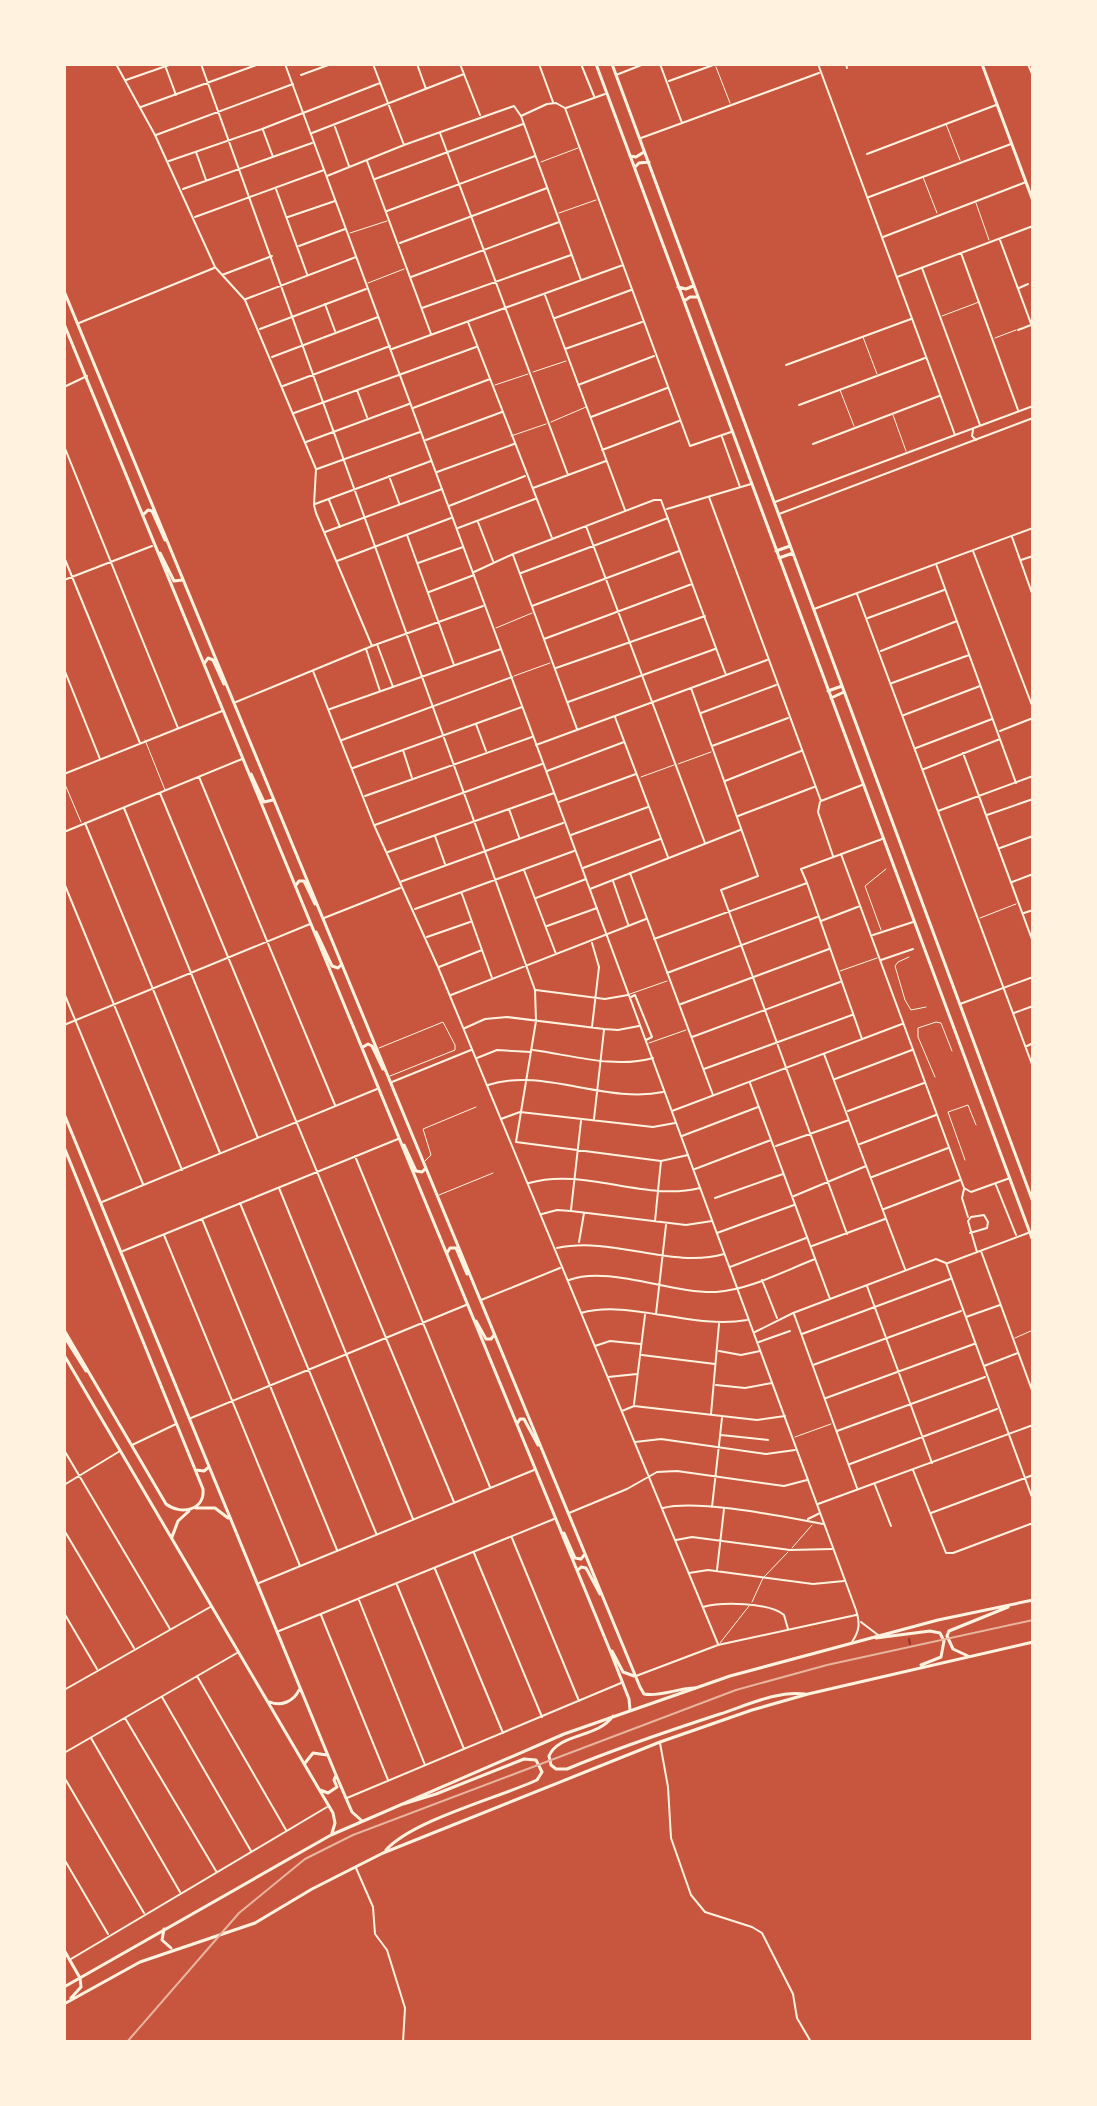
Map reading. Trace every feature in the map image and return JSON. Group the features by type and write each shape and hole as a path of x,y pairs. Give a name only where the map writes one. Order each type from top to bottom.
{"main road":[{"path":"596,64 914,922 979,1091 987,1097 1033,1202"},
{"path":"612,64 991,1087 987,1097 1010,1178 1033,1241"},
{"path":"982,64 1026,182 1031,187 1033,201"},
{"path":"630,156 639,157 645,152"},
{"path":"635,167 639,163 649,162"},
{"path":"678,287 686,289 694,284"},
{"path":"64,291 319,910"},
{"path":"684,301 697,297"},
{"path":"64,324 105,415 112,417 114,411"},
{"path":"88,378 242,759 264,802 271,801 273,797"},
{"path":"143,515 148,510 152,511 161,535 170,546"},
{"path":"155,546 174,581 179,582 183,577"},
{"path":"776,551 790,546"},
{"path":"779,558 793,553"},
{"path":"204,664 208,658 213,660 229,691"},
{"path":"828,691 842,686"},
{"path":"831,698 844,692"},
{"path":"246,767 609,1648 630,1710"},
{"path":"296,886 299,881 304,881 323,918 635,1676 643,1692 649,1695 677,1688 695,1688"},
{"path":"311,925 322,941 332,966 338,968 341,963"},
{"path":"362,1048 368,1044 372,1046 388,1076"},
{"path":"979,1091 991,1087"},
{"path":"64,1114 327,1755 352,1812 361,1820"},
{"path":"399,1139 416,1171 422,1172 425,1168"},
{"path":"64,1147 203,1489 202,1501 178,1521 171,1538"},
{"path":"69,1160 81,1155"},
{"path":"71,1166 83,1162"},
{"path":"447,1253 450,1248 456,1248 472,1280"},
{"path":"124,1293 136,1288"},
{"path":"126,1299 138,1295"},
{"path":"473,1318 486,1339 494,1335"},
{"path":"64,1330 166,1504 174,1509 215,1508 231,1521"},
{"path":"64,1336 91,1377"},
{"path":"64,1355 318,1787 335,1823 331,1835"},
{"path":"517,1424 524,1419 542,1452"},
{"path":"196,1470 204,1471 209,1467"},
{"path":"559,1527 575,1558 581,1559 585,1554"},
{"path":"577,1571 586,1567 602,1597"},
{"path":"64,1987 361,1820 613,1716 695,1688 869,1638 1033,1600"},
{"path":"969,1657 953,1649 947,1636 949,1631 1015,1604"},
{"path":"869,1638 930,1631 940,1633 944,1641 941,1657 906,1670"},
{"path":"66,2003 122,1971 174,1949 255,1923 383,1853 660,1742 808,1694 1033,1642"},
{"path":"609,1648 623,1672 635,1676"},
{"path":"267,1700 279,1705 295,1697 300,1688"},
{"path":"613,1716 599,1729 555,1746 549,1756 551,1765 560,1770 567,1769 646,1738 741,1707 792,1693 808,1694"},
{"path":"306,1768 306,1760 311,1754 318,1752 327,1755"},
{"path":"383,1853 391,1844 425,1825 537,1780 542,1772 541,1767 536,1760 524,1759 415,1802 397,1804"},
{"path":"318,1787 326,1793 333,1791 337,1787 334,1780 336,1775"},
{"path":"164,1929 163,1943 174,1949"},
{"path":"64,1950 80,1978 81,1987 66,2003"}],"street":[{"path":"116,64 182,190 215,267 245,300 259,330 316,469 314,505 372,646"},
{"path":"125,80 172,64"},
{"path":"201,64 535,990 536,1021 516,1142"},
{"path":"238,64 240,71"},
{"path":"140,107 259,64"},
{"path":"285,64 844,1581 860,1621 879,1636"},
{"path":"301,75 331,64"},
{"path":"373,64 404,145"},
{"path":"417,64 426,89"},
{"path":"460,64 480,117"},
{"path":"539,64 554,103 565,108 607,93"},
{"path":"581,64 594,98"},
{"path":"616,75 644,64"},
{"path":"660,64 682,123"},
{"path":"667,82 716,64 731,106"},
{"path":"818,64 955,436"},
{"path":"1028,64 1033,76"},
{"path":"165,67 176,95"},
{"path":"640,139 821,72"},
{"path":"310,134 464,74"},
{"path":"168,162 380,83"},
{"path":"155,135 293,84"},
{"path":"521,116 554,103"},
{"path":"867,154 997,105"},
{"path":"326,176 514,106 521,116 581,280"},
{"path":"565,108 690,446 732,431"},
{"path":"374,180 524,124"},
{"path":"946,124 961,163"},
{"path":"334,125 349,167"},
{"path":"262,129 273,157"},
{"path":"440,132 568,475"},
{"path":"182,190 314,142"},
{"path":"868,197 1011,144"},
{"path":"538,163 578,148"},
{"path":"196,152 207,181"},
{"path":"386,211 535,156"},
{"path":"367,160 431,334"},
{"path":"194,218 324,170"},
{"path":"923,176 938,215"},
{"path":"882,237 1026,182"},
{"path":"398,244 547,188"},
{"path":"276,189 307,275"},
{"path":"557,214 598,200"},
{"path":"287,218 335,201"},
{"path":"975,202 990,242"},
{"path":"348,234 389,220"},
{"path":"410,278 559,222"},
{"path":"897,277 1033,226"},
{"path":"298,246 346,229"},
{"path":"993,339 1032,327 1000,238"},
{"path":"961,253 1019,412"},
{"path":"421,309 572,255"},
{"path":"221,275 272,256"},
{"path":"245,300 356,257"},
{"path":"282,386 623,265"},
{"path":"78,324 215,267"},
{"path":"259,330 407,268"},
{"path":"922,268 980,426"},
{"path":"1018,288 1033,282"},
{"path":"554,319 632,290"},
{"path":"544,294 626,511"},
{"path":"940,317 979,302"},
{"path":"325,304 335,333"},
{"path":"271,358 378,317"},
{"path":"786,365 912,319"},
{"path":"468,321 552,538"},
{"path":"564,350 644,322"},
{"path":"863,337 878,376"},
{"path":"293,414 477,347"},
{"path":"577,385 656,355"},
{"path":"799,405 926,358"},
{"path":"493,386 568,360"},
{"path":"64,387 88,378"},
{"path":"412,409 490,379"},
{"path":"589,417 667,388"},
{"path":"357,390 367,419"},
{"path":"840,390 855,429"},
{"path":"813,444 940,396"},
{"path":"305,442 410,403"},
{"path":"774,502 955,436 965,436 980,426 1033,406"},
{"path":"511,436 586,407"},
{"path":"424,441 502,412"},
{"path":"893,415 907,453"},
{"path":"778,514 835,489 1033,418"},
{"path":"601,450 680,420"},
{"path":"974,429 972,436 976,440"},
{"path":"316,469 421,432"},
{"path":"722,436 740,487"},
{"path":"965,436 967,444"},
{"path":"436,473 514,444"},
{"path":"64,446 178,728"},
{"path":"314,505 431,461"},
{"path":"532,488 606,461"},
{"path":"389,476 399,505"},
{"path":"448,506 527,476"},
{"path":"831,481 835,489"},
{"path":"665,509 751,484"},
{"path":"324,532 442,489"},
{"path":"802,491 806,503"},
{"path":"709,497 821,801 818,812 834,857"},
{"path":"329,499 340,527"},
{"path":"456,529 536,499"},
{"path":"428,592 552,538 658,499 663,502 669,517 726,675"},
{"path":"520,574 669,517"},
{"path":"336,561 452,518"},
{"path":"478,521 493,563"},
{"path":"586,525 650,703 705,843"},
{"path":"814,609 1033,528"},
{"path":"407,535 455,666"},
{"path":"1011,536 1033,595"},
{"path":"64,580 155,546"},
{"path":"417,564 463,547"},
{"path":"532,606 680,550"},
{"path":"973,550 1033,708"},
{"path":"513,554 577,729"},
{"path":"1020,561 1033,556"},
{"path":"64,557 140,743"},
{"path":"935,563 1016,783"},
{"path":"544,639 693,583"},
{"path":"867,619 945,589"},
{"path":"857,593 1033,1067"},
{"path":"234,702 484,605"},
{"path":"494,629 535,613"},
{"path":"555,668 706,616"},
{"path":"879,651 957,621"},
{"path":"377,644 393,688"},
{"path":"366,649 380,692"},
{"path":"329,710 501,649"},
{"path":"568,702 716,649"},
{"path":"891,683 970,655"},
{"path":"536,745 768,660"},
{"path":"341,740 553,662"},
{"path":"64,669 100,759"},
{"path":"313,671 374,825 414,909 464,1028 718,1645"},
{"path":"701,713 777,685"},
{"path":"903,716 981,686"},
{"path":"691,688 758,876 721,890 847,1234"},
{"path":"352,768 522,707"},
{"path":"64,774 223,710"},
{"path":"614,716 668,858"},
{"path":"712,746 789,718"},
{"path":"999,731 1033,718"},
{"path":"915,749 994,719"},
{"path":"476,724 486,752"},
{"path":"363,797 533,736"},
{"path":"922,769 1001,739"},
{"path":"145,740 165,791"},
{"path":"546,771 625,741"},
{"path":"403,750 413,779"},
{"path":"638,778 713,751"},
{"path":"723,782 802,751"},
{"path":"963,753 1033,942"},
{"path":"64,832 242,759"},
{"path":"374,825 543,764"},
{"path":"558,802 637,773"},
{"path":"937,811 1033,776"},
{"path":"199,777 335,1105"},
{"path":"64,782 220,1153"},
{"path":"821,801 863,785"},
{"path":"737,817 815,786"},
{"path":"160,793 454,1502"},
{"path":"387,853 554,793"},
{"path":"986,815 1033,799"},
{"path":"570,836 649,807"},
{"path":"124,808 258,1138"},
{"path":"509,809 519,838"},
{"path":"399,882 566,822"},
{"path":"590,889 741,830"},
{"path":"435,836 445,865"},
{"path":"998,849 1033,836"},
{"path":"582,868 661,839"},
{"path":"862,1040 801,869 883,839"},
{"path":"414,909 576,850"},
{"path":"841,854 964,1188 962,1198 970,1233 1033,1393"},
{"path":"524,869 556,955"},
{"path":"882,933 865,886 886,869"},
{"path":"630,873 714,1096"},
{"path":"1011,882 1033,874"},
{"path":"535,899 586,879"},
{"path":"613,880 629,926"},
{"path":"64,883 182,1170"},
{"path":"654,939 807,883"},
{"path":"323,918 402,887"},
{"path":"461,893 493,979"},
{"path":"978,919 1018,903"},
{"path":"820,921 860,906"},
{"path":"546,927 597,908"},
{"path":"1022,913 1033,910"},
{"path":"667,973 818,916"},
{"path":"450,995 646,919"},
{"path":"426,938 472,921"},
{"path":"872,936 914,922"},
{"path":"64,1025 311,925"},
{"path":"591,1028 599,967 592,942"},
{"path":"679,1004 830,949"},
{"path":"838,972 913,949"},
{"path":"438,967 482,950"},
{"path":"909,957 895,966 905,1000 911,1010 926,1007"},
{"path":"960,1004 1033,977"},
{"path":"630,996 669,980"},
{"path":"692,1037 841,982"},
{"path":"535,990 596,998 635,995 652,1037 647,1042"},
{"path":"64,993 144,1186"},
{"path":"1013,1014 1033,1006"},
{"path":"703,1070 853,1015"},
{"path":"464,1028 494,1017 604,1029 628,1029 640,1025"},
{"path":"377,1049 443,1022 455,1045 455,1050 388,1076"},
{"path":"935,1077 918,1037 918,1028 941,1023 952,1051"},
{"path":"672,1111 903,1024"},
{"path":"594,1121 604,1029"},
{"path":"647,1042 688,1029"},
{"path":"1025,1046 1033,1043"},
{"path":"391,1082 472,1049"},
{"path":"476,1058 497,1050 532,1051 627,1064 653,1058"},
{"path":"835,1080 913,1050"},
{"path":"824,1054 906,1270"},
{"path":"486,1085 504,1081 526,1082 641,1096 666,1092"},
{"path":"749,1082 830,1299"},
{"path":"847,1111 926,1083"},
{"path":"100,1203 378,1089"},
{"path":"965,1160 948,1112 967,1105 976,1125"},
{"path":"423,1162 431,1155 423,1129 476,1107"},
{"path":"682,1136 759,1107"},
{"path":"501,1119 520,1112 653,1127 676,1123"},
{"path":"859,1144 937,1115"},
{"path":"571,1211 581,1120"},
{"path":"775,1147 850,1120"},
{"path":"122,1252 399,1139"},
{"path":"694,1170 772,1139"},
{"path":"511,1143 661,1161 689,1155"},
{"path":"871,1177 949,1147"},
{"path":"355,1156 490,1487"},
{"path":"655,1222 661,1161"},
{"path":"792,1196 867,1165"},
{"path":"437,1196 493,1173"},
{"path":"715,1198 784,1173"},
{"path":"964,1188 971,1192 1010,1178"},
{"path":"527,1183 545,1179 575,1180 675,1193 700,1188"},
{"path":"883,1210 961,1180"},
{"path":"996,1184 1016,1237"},
{"path":"279,1188 413,1519"},
{"path":"240,1203 376,1533"},
{"path":"717,1233 795,1205"},
{"path":"540,1214 557,1210 666,1223 698,1225 712,1221"},
{"path":"579,1243 584,1213"},
{"path":"968,1219 980,1214 985,1217 987,1228 970,1233"},
{"path":"202,1219 337,1550"},
{"path":"811,1247 886,1219"},
{"path":"656,1316 666,1223"},
{"path":"754,1333 778,1319 936,1259 946,1263 1030,1232"},
{"path":"164,1235 300,1566"},
{"path":"730,1267 807,1237"},
{"path":"554,1249 579,1243 696,1259 725,1254"},
{"path":"568,1280 594,1276 706,1292 738,1288 815,1259"},
{"path":"946,1263 1033,1500"},
{"path":"480,1300 562,1268"},
{"path":"801,1334 951,1279"},
{"path":"762,1280 778,1319"},
{"path":"866,1285 932,1463"},
{"path":"189,1418 467,1304"},
{"path":"965,1318 1000,1305"},
{"path":"581,1313 603,1309 719,1323 748,1319"},
{"path":"812,1365 962,1311"},
{"path":"793,1313 858,1490"},
{"path":"634,1406 645,1314"},
{"path":"711,1415 719,1323"},
{"path":"1012,1339 1033,1330"},
{"path":"758,1343 790,1331"},
{"path":"594,1346 610,1341 641,1344"},
{"path":"825,1398 975,1344"},
{"path":"718,1351 741,1355 761,1351"},
{"path":"983,1366 1018,1353"},
{"path":"641,1355 716,1364"},
{"path":"607,1377 637,1374"},
{"path":"836,1431 986,1376"},
{"path":"714,1384 745,1388 773,1383"},
{"path":"621,1412 634,1406 765,1420 785,1416"},
{"path":"849,1465 999,1409"},
{"path":"712,1508 722,1417"},
{"path":"793,1438 834,1423"},
{"path":"131,1445 176,1424"},
{"path":"818,1504 1033,1425"},
{"path":"720,1435 768,1440"},
{"path":"634,1442 661,1439 766,1454 797,1449"},
{"path":"64,1450 170,1629"},
{"path":"64,1485 120,1451"},
{"path":"257,1584 535,1469"},
{"path":"913,1470 946,1553 1033,1523"},
{"path":"568,1514 664,1471 784,1486 808,1480"},
{"path":"930,1513 1033,1475"},
{"path":"874,1484 891,1526"},
{"path":"662,1508 679,1505 724,1509 824,1524"},
{"path":"717,1571 724,1509"},
{"path":"807,1520 821,1513"},
{"path":"278,1632 556,1519"},
{"path":"718,1645 750,1606 763,1578 815,1522"},
{"path":"64,1530 134,1649"},
{"path":"511,1537 579,1701"},
{"path":"675,1541 692,1537 790,1550 833,1549"},
{"path":"473,1552 542,1717"},
{"path":"435,1568 503,1733"},
{"path":"688,1573 717,1571 822,1584 844,1581"},
{"path":"396,1584 464,1749"},
{"path":"358,1599 425,1765"},
{"path":"702,1608 723,1603 778,1610 784,1615 788,1629"},
{"path":"64,1690 212,1606"},
{"path":"64,1613 98,1670"},
{"path":"321,1614 388,1780"},
{"path":"635,1676 718,1645 857,1614"},
{"path":"852,1643 858,1634 860,1621"},
{"path":"64,1753 238,1652"},
{"path":"197,1675 286,1831"},
{"path":"346,1798 623,1683"},
{"path":"161,1695 251,1852"},
{"path":"125,1717 217,1872"},
{"path":"91,1738 181,1893"},
{"path":"660,1742 668,1787 671,1838 691,1895 705,1912 762,1933 793,1994 797,2018 811,2042"},
{"path":"64,1777 145,1914"},
{"path":"70,1959 328,1806"},
{"path":"64,1859 109,1935"},
{"path":"355,1867 373,1907 375,1934 387,1950 405,2008 403,2042"}],"waterway":[{"path":"909,1639 910,1644"}],"railway":[{"path":"127,2042 239,1913 305,1859 353,1835 736,1690 827,1665 1033,1620"}]}
